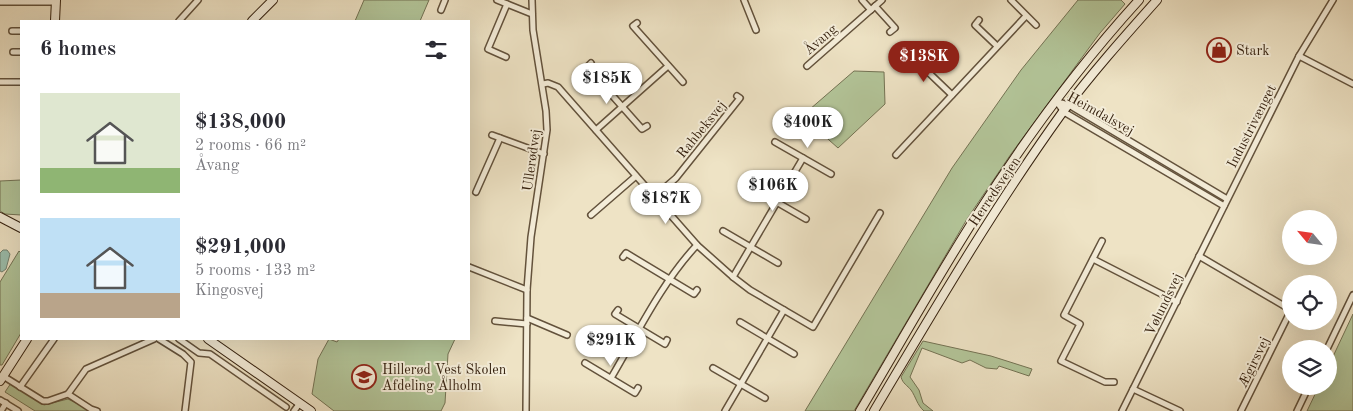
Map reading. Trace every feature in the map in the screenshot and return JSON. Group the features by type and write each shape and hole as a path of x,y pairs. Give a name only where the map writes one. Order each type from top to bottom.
{"street":[{"path":"180,20 198,0"},
{"path":"253,20 273,0"},
{"path":"441,10 445,0"},
{"path":"497,0 532,14"},
{"name":"Ullerødvej","path":"526,411 527,290 531,236 547,130 543,84 533,30 532,0"},
{"path":"744,0 756,30"},
{"path":"862,0 895,28 890,32"},
{"name":"Åvang","path":"807,66 882,0"},
{"path":"1011,0 1036,25"},
{"name":"Herredsvejen","path":"860,411 974,219 1017,155 1087,62 1139,0"},
{"name":"Herredsvejen","path":"874,411 1016,178 1066,109 1109,55 1157,0"},
{"name":"Industrivænget","path":"1224,206 1299,56 1332,0"},
{"path":"0,2 56,1 55,20"},
{"path":"506,56 488,49 507,4"},
{"path":"896,155 1026,16"},
{"path":"979,20 975,24 997,46"},
{"path":"637,23 633,26 683,82"},
{"path":"12,31 20,31"},
{"path":"13,52 20,52"},
{"path":"1299,56 1353,84"},
{"path":"591,63 587,67 642,130 646,126"},
{"path":"596,130 668,66"},
{"path":"931,66 927,71 952,95"},
{"path":"0,82 20,82"},
{"path":"543,84 548,83 558,87 697,244 733,277 813,327 880,213"},
{"name":"Rahbeksvej","path":"655,196 676,178 740,98 737,96"},
{"name":"Heimdalsvej","path":"1057,102 1224,206"},
{"name":"Heimdalsvej","path":"1066,109 1227,199"},
{"path":"492,135 544,154"},
{"path":"476,192 500,138"},
{"path":"775,142 831,174"},
{"path":"733,277 803,158"},
{"path":"591,215 636,176"},
{"path":"749,186 806,219"},
{"name":"Vølundsvej","path":"1122,411 1224,206"},
{"path":"0,217 20,227"},
{"path":"723,230 778,263"},
{"path":"1102,241 1064,316 1080,324 1060,361 1105,382 1114,382"},
{"path":"611,378 670,279 681,262 697,244"},
{"path":"623,257 626,253 694,294 696,290"},
{"name":"Ægirsvej","path":"1199,256 1291,310 1241,411"},
{"path":"1093,259 1177,302"},
{"path":"470,267 527,290"},
{"path":"1330,340 1353,295"},
{"path":"618,310 615,314 665,344 667,340"},
{"path":"725,411 784,310"},
{"path":"495,321 527,321 567,335"},
{"path":"740,322 794,354"},
{"path":"25,340 2,378 46,402 68,394 86,369 152,340"},
{"path":"20,387 53,340"},
{"path":"161,340 189,359 192,365 185,411"},
{"path":"176,349 181,340 199,353 210,354 286,407"},
{"path":"209,340 311,411"},
{"path":"585,363 635,393 638,388"},
{"path":"713,368 765,398"},
{"path":"1133,389 1180,411"},
{"path":"68,394 90,410 97,411"},
{"path":"1297,411 1305,395"},
{"path":"0,400 18,411"},
{"path":"1,411 6,403"},
{"path":"294,411 300,403"}],"shaded area":[{"path":"364,0 429,0 420,20 355,20"},
{"path":"1078,0 1121,0 1125,4 1100,33 1011,154 967,219 854,411 805,411 952,168 1021,70"},
{"path":"854,71 884,72 885,104 838,148 802,116"},
{"path":"20,180 20,215 5,214 0,211 0,181"},
{"path":"3,250 7,250 10,254 6,269 2,272 0,271 0,253"},
{"path":"19,251 20,335 2,365 0,365 0,282"},
{"path":"1353,314 1353,411 1307,411 1315,395 1337,395 1337,348"},
{"name":"Hillerød Vest Skolen Afdeling Ålholm","path":"328,340 337,342 338,340 455,340 448,354 445,403 441,411 334,411 312,394 318,359"},
{"path":"923,341 991,356 1032,369 1029,376 999,366 997,369 986,368 970,360 962,363 922,348 910,377 919,390 923,403 933,411 924,411 901,377"},
{"path":"11,383 44,405 68,399 88,409 87,411 35,411 5,392"}],"place":[{"name":"Stark","path":"1219,50"},
{"name":"Hillerød Vest Skolen Afdeling Ålholm","path":"364,377"}]}
